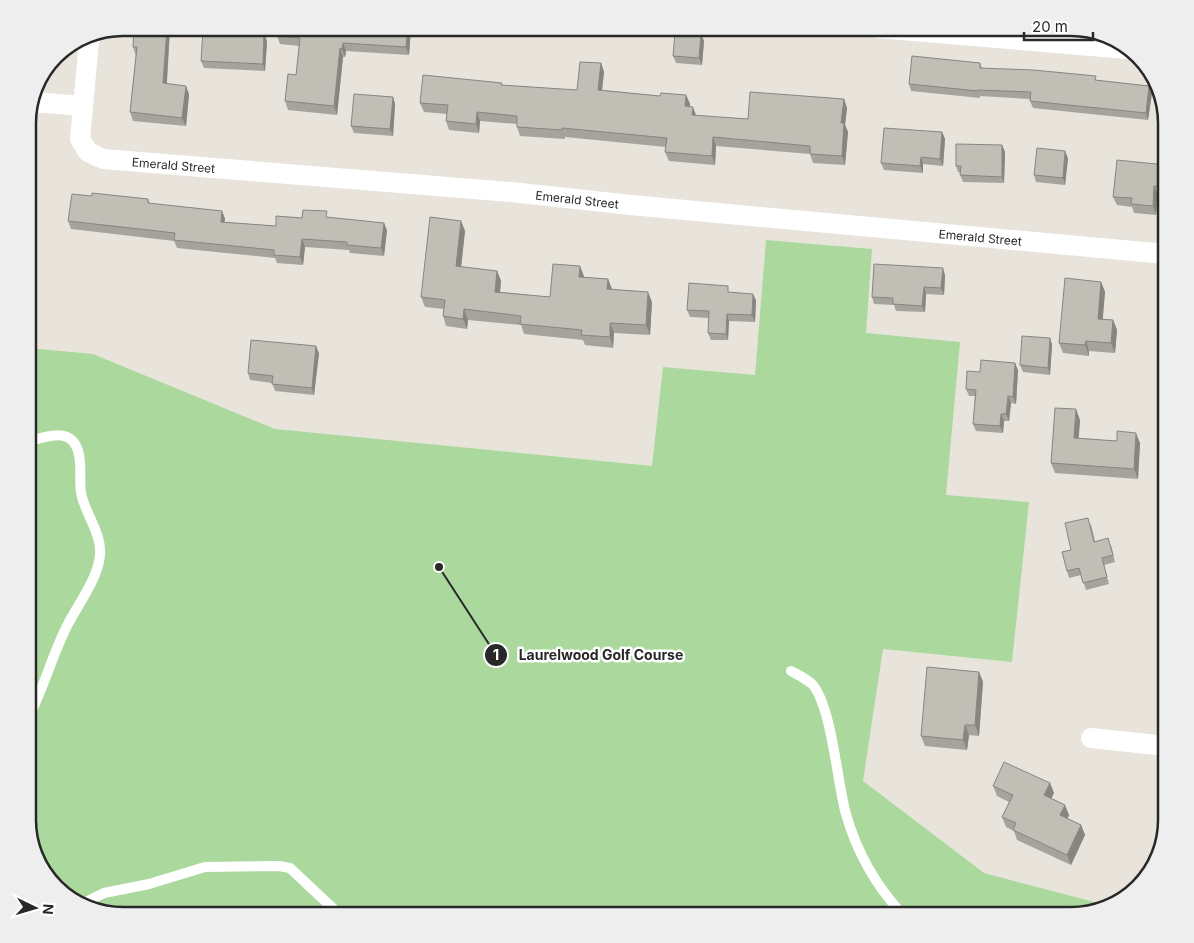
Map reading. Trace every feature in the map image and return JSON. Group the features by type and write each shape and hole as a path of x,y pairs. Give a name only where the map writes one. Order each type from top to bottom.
{"street":[{"path":"973,36 1114,48"},
{"name":"Emerald Street","path":"89,44 80,139 88,152 103,159 511,192 651,207 1158,253"},
{"path":"39,103 83,106"},
{"path":"1091,738 1158,745"}],"lane":[{"path":"36,440 56,434 65,435 72,439 77,447 80,461 82,496 100,542 100,554 94,574 53,655 36,702"},
{"path":"791,671 809,681 819,696 828,725 846,813 859,852 877,883 896,907"},
{"path":"91,900 104,894 157,882 205,867 279,866 290,868 331,907"}],"green space":[{"path":"766,240 872,249 866,333 960,342 946,495 1029,502 1012,662 883,649 863,781 984,873 1097,903 1071,907 123,907 95,902 80,895 54,873 45,858 39,842 36,825 36,349 93,354 275,429 652,466 663,367 755,375"}],"building":[{"path":"134,36 166,36 163,83 186,86 182,118 130,112 137,47 133,47"},
{"path":"203,36 264,36 263,64 201,61"},
{"path":"277,36 407,36 406,47 343,43 342,49 340,48 334,106 285,101 288,74 296,75 300,38"},
{"path":"675,36 701,36 699,58 673,56"},
{"path":"912,56 980,63 980,68 1033,70 1096,76 1095,80 1149,86 1146,113 1030,101 1031,92 978,91 909,84"},
{"path":"580,62 601,63 598,90 660,96 661,93 686,95 685,106 693,107 692,115 748,119 750,92 844,99 841,123 844,123 842,156 810,154 810,146 713,137 712,156 665,152 667,138 562,128 562,130 517,127 517,116 477,112 476,124 446,121 448,105 420,103 423,75 502,83 501,85 577,90"},
{"path":"354,94 393,97 390,129 351,126"},
{"path":"884,128 942,132 940,159 921,157 920,166 881,163"},
{"path":"956,144 1002,145 1002,177 960,175 961,166 956,166"},
{"path":"1037,148 1065,151 1063,178 1034,175"},
{"path":"1117,160 1158,164 1158,186 1154,186 1153,206 1131,204 1132,198 1113,197"},
{"path":"92,193 148,199 148,203 222,211 221,222 276,226 276,216 302,218 303,210 327,211 326,217 384,223 381,248 347,245 347,242 302,239 300,257 274,255 274,250 174,240 175,233 68,221 72,194 92,196"},
{"path":"430,217 461,221 456,266 497,271 495,292 550,297 553,264 580,266 579,277 608,279 607,289 648,292 646,325 610,323 610,337 581,335 582,330 520,324 521,316 464,309 463,319 443,316 445,300 421,297"},
{"path":"874,264 943,268 941,288 924,287 922,306 893,304 893,298 872,297"},
{"path":"1065,278 1101,282 1098,319 1113,320 1111,343 1086,341 1085,345 1059,343"},
{"path":"689,283 728,286 728,292 753,294 752,315 727,314 726,334 708,333 709,311 687,310"},
{"path":"1022,336 1050,338 1048,368 1020,365"},
{"path":"251,340 316,346 312,388 272,384 273,376 248,373"},
{"path":"981,360 1015,363 1013,397 1008,396 1006,414 1001,414 1000,426 973,424 976,390 966,389 967,371 980,372"},
{"path":"1055,408 1076,409 1074,438 1117,441 1117,431 1136,433 1134,469 1051,463"},
{"path":"1088,518 1094,542 1108,538 1113,555 1102,558 1107,577 1083,583 1079,568 1067,571 1062,552 1071,550 1065,523"},
{"path":"927,667 979,672 975,725 965,725 963,740 921,736"},
{"path":"1004,762 1050,783 1044,795 1065,805 1060,815 1081,825 1067,855 1013,830 1016,823 1002,817 1013,795 993,786"}],"place":[{"name":"Laurelwood Golf Course","path":"439,567"}]}
